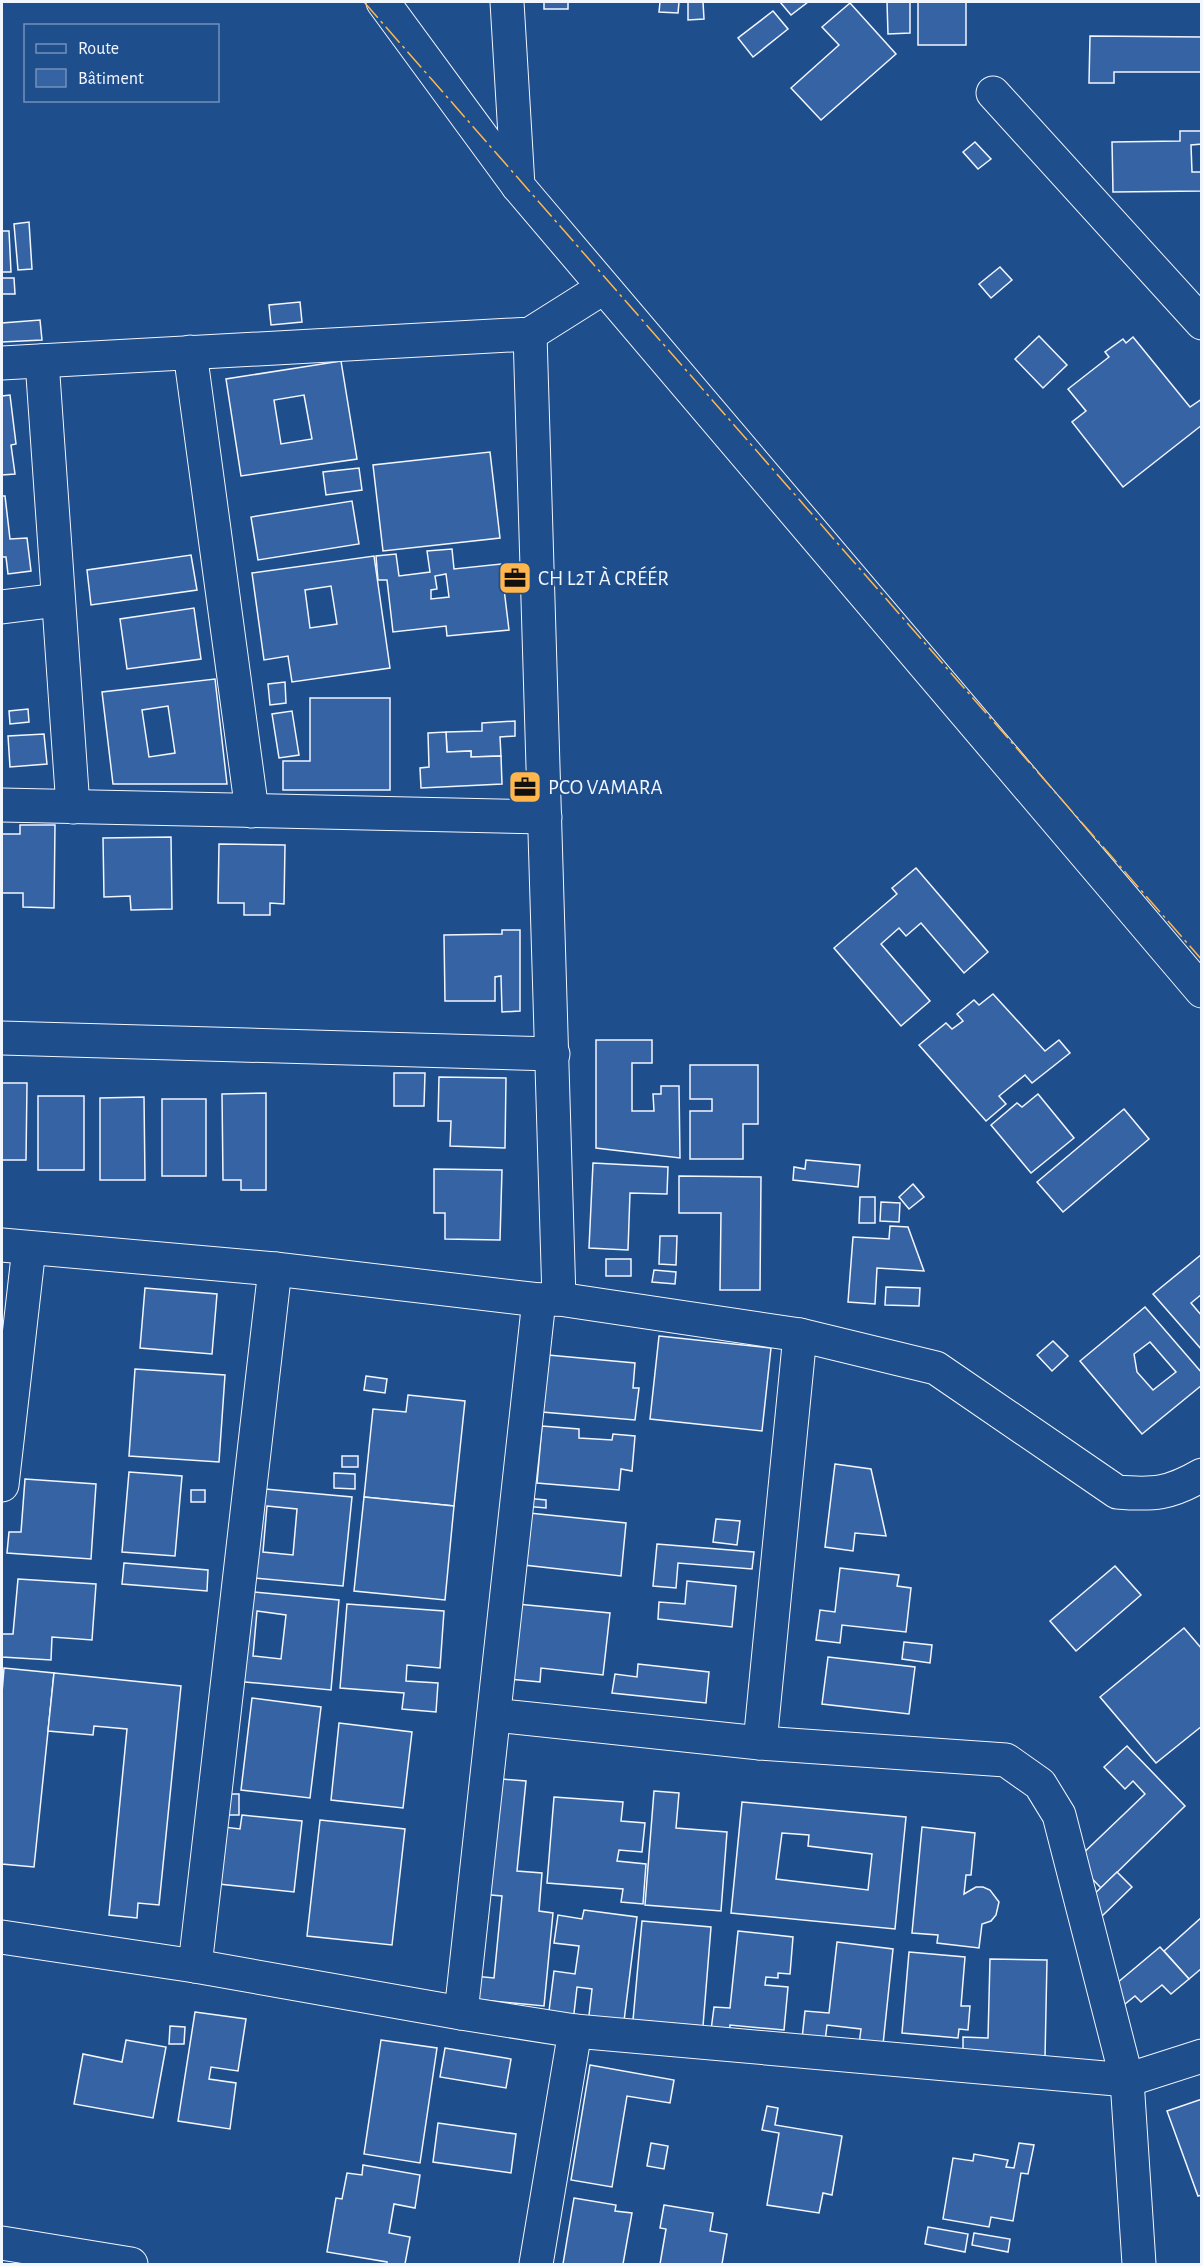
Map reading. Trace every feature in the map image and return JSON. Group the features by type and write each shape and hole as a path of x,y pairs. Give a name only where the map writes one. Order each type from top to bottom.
{"street":[{"path":"383,2 518,186 1202,991"},
{"path":"507,2 518,186"},
{"path":"993,93 1202,323"},
{"path":"2,363 530,334 603,288"},
{"path":"461,2013 494,1715 549,1299 553,1054 530,334"},
{"path":"190,352 252,811"},
{"path":"42,361 73,807"},
{"path":"2,607 58,600"},
{"path":"2,805 545,817"},
{"path":"2,1038 553,1054"},
{"path":"2,1485 15,1247 275,1269 549,1299 800,1335 936,1368 1117,1492 1150,1495 1179,1488 1202,1475"},
{"path":"195,1966 275,1269"},
{"path":"760,1743 800,1335"},
{"path":"494,1715 760,1743 1006,1760 1040,1784 1059,1815 1127,2080 1138,2265"},
{"path":"2,1936 195,1966 575,2031 1127,2080 1202,2056"},
{"path":"536,2265 575,2031"},
{"path":"2,2243 131,2265"}],"building":[{"path":"544,2 568,2 568,9 544,9"},
{"path":"660,2 679,2 678,13 659,12"},
{"path":"688,2 703,2 704,19 688,20"},
{"path":"780,2 808,2 791,15"},
{"path":"887,2 910,2 910,33 888,34"},
{"path":"918,2 966,2 966,45 918,45"},
{"path":"850,3 896,54 821,120 791,88 839,45 822,27"},
{"path":"773,11 788,29 753,57 738,38"},
{"path":"1090,36 1202,37 1202,72 1114,72 1114,83 1089,83"},
{"path":"1180,131 1202,131 1202,144 1191,145 1192,172 1202,172 1202,191 1113,192 1112,142 1180,141"},
{"path":"975,142 991,159 978,169 963,152"},
{"path":"29,222 32,269 18,270 14,224"},
{"path":"2,231 9,231 11,272 2,272"},
{"path":"1000,267 1012,280 991,298 979,284"},
{"path":"2,278 14,278 15,294 2,294"},
{"path":"300,302 302,322 271,325 269,305"},
{"path":"40,320 42,340 2,342 2,323"},
{"path":"1039,336 1067,365 1043,388 1015,359"},
{"path":"1133,337 1190,407 1202,399 1202,425 1123,487 1072,422 1086,411 1068,389 1109,357 1105,352 1123,339 1126,343"},
{"path":"341,361 357,459 241,476 226,379","holes":["304,395 312,439 281,444 274,400"]},
{"path":"10,395 16,444 11,445 15,474 2,475 2,396"},
{"path":"490,452 500,538 383,551 373,465"},
{"path":"359,468 362,490 326,495 323,472"},
{"path":"2,496 5,496 10,539 27,538 31,571 8,574 6,557 2,557"},
{"path":"352,501 359,544 258,560 251,517"},
{"path":"452,549 454,569 501,564 509,630 447,636 446,626 393,632 387,580 378,580 376,556 396,554 399,576 430,572 427,551","holes":["446,574 449,597 431,599 431,590 437,589 435,576"]},
{"path":"191,555 197,590 91,605 87,570"},
{"path":"374,556 390,668 292,682 288,656 264,660 252,573","holes":["331,586 337,624 310,628 305,590"]},
{"path":"194,608 201,659 127,669 120,619"},
{"path":"215,679 227,784 113,784 102,692","holes":["168,706 175,753 149,757 142,710"]},
{"path":"285,682 286,703 270,705 268,684"},
{"path":"310,698 390,698 390,790 283,790 283,761 310,761"},
{"path":"28,709 29,722 10,724 9,711"},
{"path":"292,711 299,755 279,758 272,714"},
{"path":"515,721 515,736 500,737 501,756 471,757 471,751 447,752 446,732 482,731 482,723"},
{"path":"446,732 447,752 471,751 471,757 501,756 502,784 421,788 420,768 429,767 428,733"},
{"path":"44,734 47,764 10,767 8,736"},
{"path":"20,825 55,825 54,908 23,907 23,893 2,893 2,834 20,834"},
{"path":"171,837 172,909 131,910 130,896 104,897 103,838"},
{"path":"219,844 285,845 284,904 270,903 270,915 244,915 244,903 218,903"},
{"path":"916,868 988,952 964,973 921,923 906,936 899,928 881,944 930,1001 901,1026 834,948 897,894 892,888"},
{"path":"502,930 520,930 520,1011 502,1012 501,976 495,977 495,1001 445,1001 444,935 502,934"},
{"path":"993,994 1045,1051 1059,1040 1070,1053 1032,1083 1025,1075 999,1096 1006,1104 986,1121 919,1045 946,1023 952,1029 963,1021 957,1014 974,1000 979,1005"},
{"path":"596,1040 652,1040 652,1063 632,1063 632,1111 654,1111 653,1094 661,1094 661,1086 679,1086 680,1158 596,1148"},
{"path":"690,1065 758,1065 758,1124 743,1124 743,1159 690,1159 690,1111 712,1111 712,1099 690,1099"},
{"path":"394,1073 425,1073 424,1106 394,1106"},
{"path":"439,1077 506,1078 505,1148 450,1146 451,1121 438,1121"},
{"path":"2,1083 27,1083 26,1160 2,1160"},
{"path":"266,1093 266,1190 241,1190 241,1180 223,1180 222,1094"},
{"path":"1038,1094 1074,1138 1031,1173 991,1125 1017,1103 1022,1107"},
{"path":"38,1096 84,1096 84,1170 38,1170"},
{"path":"144,1097 145,1180 100,1180 100,1098"},
{"path":"162,1099 206,1099 206,1176 162,1176"},
{"path":"1124,1109 1149,1139 1063,1212 1037,1182"},
{"path":"806,1160 860,1165 858,1187 793,1180 794,1167 805,1169"},
{"path":"593,1163 668,1167 667,1194 630,1193 628,1250 589,1248"},
{"path":"434,1169 502,1170 500,1240 445,1239 445,1213 434,1213"},
{"path":"679,1176 761,1177 760,1290 720,1290 721,1213 679,1213"},
{"path":"913,1184 924,1197 909,1209 899,1197"},
{"path":"860,1197 875,1197 875,1223 859,1223"},
{"path":"881,1202 900,1203 899,1222 880,1221"},
{"path":"890,1226 908,1227 924,1271 877,1268 875,1304 848,1302 853,1237 889,1239"},
{"path":"660,1236 677,1236 676,1265 659,1264"},
{"path":"1202,1254 1202,1294 1191,1303 1202,1316 1202,1350 1153,1294"},
{"path":"606,1259 631,1259 631,1276 606,1276"},
{"path":"654,1270 676,1272 675,1284 652,1282"},
{"path":"886,1287 920,1288 919,1306 885,1305"},
{"path":"145,1288 217,1294 212,1354 140,1348"},
{"path":"1145,1307 1202,1373 1202,1385 1142,1434 1080,1361","holes":["1150,1342 1176,1372 1153,1390 1137,1372 1134,1354"]},
{"path":"659,1336 771,1348 762,1431 650,1419"},
{"path":"1053,1341 1068,1356 1052,1371 1037,1355"},
{"path":"548,1355 635,1363 633,1388 639,1388 635,1420 542,1412"},
{"path":"135,1369 225,1375 219,1462 129,1456"},
{"path":"366,1376 387,1379 385,1393 364,1390"},
{"path":"408,1395 465,1401 454,1506 364,1497 373,1409 406,1412"},
{"path":"542,1426 579,1429 579,1438 612,1440 613,1434 635,1436 632,1471 621,1469 619,1490 537,1483"},
{"path":"342,1456 358,1456 358,1467 342,1467"},
{"path":"835,1464 871,1469 886,1536 855,1533 853,1551 825,1547"},
{"path":"129,1472 182,1476 175,1556 122,1552"},
{"path":"334,1473 355,1474 355,1489 334,1488"},
{"path":"25,1479 96,1484 91,1559 7,1553 9,1532 21,1532"},
{"path":"253,1488 352,1497 343,1586 244,1577","holes":["267,1506 297,1509 293,1555 263,1552"]},
{"path":"191,1490 205,1490 205,1502 191,1502"},
{"path":"364,1497 454,1506 445,1600 354,1591"},
{"path":"525,1498 546,1500 546,1508 524,1506"},
{"path":"529,1513 626,1523 621,1576 524,1565"},
{"path":"716,1519 740,1521 737,1545 713,1542"},
{"path":"657,1544 754,1552 752,1569 678,1563 676,1588 653,1586"},
{"path":"124,1563 208,1570 207,1591 122,1584"},
{"path":"1115,1566 1141,1595 1076,1651 1050,1621"},
{"path":"840,1568 899,1575 897,1586 911,1588 906,1632 842,1625 840,1643 816,1640 820,1610 835,1612"},
{"path":"18,1579 96,1584 92,1640 52,1637 51,1660 2,1657 2,1634 13,1634"},
{"path":"687,1581 736,1586 732,1627 658,1619 659,1602 685,1604"},
{"path":"243,1591 339,1600 331,1690 234,1681","holes":["257,1611 286,1615 281,1659 253,1656"]},
{"path":"347,1604 444,1611 440,1668 407,1665 406,1681 438,1683 436,1712 402,1709 404,1693 340,1688"},
{"path":"517,1604 610,1613 603,1675 541,1668 540,1682 509,1679"},
{"path":"1184,1628 1202,1649 1202,1726 1156,1763 1100,1697"},
{"path":"904,1642 932,1645 930,1663 902,1659"},
{"path":"828,1657 915,1667 909,1714 822,1704"},
{"path":"638,1664 709,1672 706,1703 612,1693 615,1674 637,1677"},
{"path":"4,1668 54,1673 34,1867 2,1864"},
{"path":"54,1673 181,1686 159,1905 138,1903 137,1918 109,1915 127,1729 94,1726 93,1735 48,1731"},
{"path":"252,1698 321,1707 310,1798 241,1790"},
{"path":"339,1723 412,1732 403,1808 331,1800"},
{"path":"1127,1746 1185,1806 1101,1888 1075,1861 1145,1794 1133,1781 1125,1789 1104,1767"},
{"path":"491,1778 526,1781 517,1871 542,1873 539,1911 553,1913 544,2006 472,1999 474,1976 494,1978 502,1896 480,1894"},
{"path":"654,1791 679,1793 676,1828 727,1832 721,1911 645,1905"},
{"path":"218,1794 239,1794 239,1815 217,1815"},
{"path":"554,1797 623,1802 621,1821 645,1823 642,1852 619,1850 617,1861 646,1864 643,1904 621,1902 623,1889 547,1883"},
{"path":"742,1802 906,1817 895,1929 731,1913","holes":["782,1833 809,1835 808,1846 872,1854 868,1890 776,1879"]},
{"path":"242,1815 302,1821 294,1892 219,1884 224,1827 240,1829"},
{"path":"320,1820 405,1829 392,1945 307,1936"},
{"path":"922,1827 975,1833 971,1875 966,1875 964,1894 976,1887 983,1887 990,1890 999,1902 996,1915 991,1921 982,1924 979,1948 937,1943 938,1935 912,1933"},
{"path":"1117,1872 1132,1887 1100,1918 1085,1903"},
{"path":"584,1910 637,1917 623,2029 588,2024 592,1989 577,1987 573,2022 548,2019 554,1971 575,1974 579,1946 554,1943 558,1915 582,1919"},
{"path":"1202,1917 1202,1968 1189,1979 1164,1951"},
{"path":"642,1921 711,1927 703,2026 633,2020"},
{"path":"738,1931 793,1937 790,1974 778,1973 778,1978 766,1977 765,1985 788,1987 784,2030 730,2025 729,2039 710,2038 714,2007 730,2008"},
{"path":"837,1942 893,1949 882,2054 858,2052 861,2029 827,2025 824,2050 801,2048 805,2011 829,2013"},
{"path":"1160,1947 1189,1979 1171,1994 1162,1985 1141,2002 1135,1996 1125,2004 1111,1988"},
{"path":"909,1952 965,1957 961,2006 970,2006 968,2030 959,2029 958,2038 902,2033"},
{"path":"990,1959 1047,1960 1045,2058 963,2056 963,2037 988,2038"},
{"path":"195,2012 246,2019 238,2071 211,2067 209,2079 236,2083 230,2129 178,2121"},
{"path":"170,2026 185,2027 184,2044 169,2044"},
{"path":"126,2040 166,2047 153,2118 74,2104 83,2054 122,2062"},
{"path":"381,2040 437,2048 420,2163 364,2154"},
{"path":"445,2048 511,2059 506,2088 440,2077"},
{"path":"590,2065 674,2080 670,2103 627,2096 612,2187 571,2180"},
{"path":"1202,2099 1202,2195 1198,2196 1167,2111"},
{"path":"767,2106 778,2108 775,2125 842,2136 832,2195 823,2193 819,2213 767,2205 779,2133 762,2130"},
{"path":"438,2123 516,2134 511,2173 433,2162"},
{"path":"651,2143 668,2146 664,2169 647,2166"},
{"path":"1019,2143 1034,2145 1028,2174 1021,2173 1013,2221 991,2217 989,2227 943,2219 953,2158 973,2161 974,2154 1008,2160 1006,2167 1014,2168"},
{"path":"363,2165 420,2175 415,2208 394,2204 389,2233 410,2237 405,2264 387,2264 387,2262 327,2252 336,2198 342,2199 347,2173 362,2175"},
{"path":"574,2198 616,2205 615,2211 632,2213 623,2264 563,2264"},
{"path":"664,2205 713,2213 710,2231 727,2234 722,2264 660,2264 666,2229 660,2228"},
{"path":"928,2227 968,2234 965,2252 925,2244"},
{"path":"974,2233 1010,2239 1008,2252 972,2245"}],"power":[{"path":"364,2 1202,960"}],"place":[{"name":"CH L2T À CRÉÉR","path":"515,578"},
{"name":"PCO VAMARA","path":"525,787"}]}
